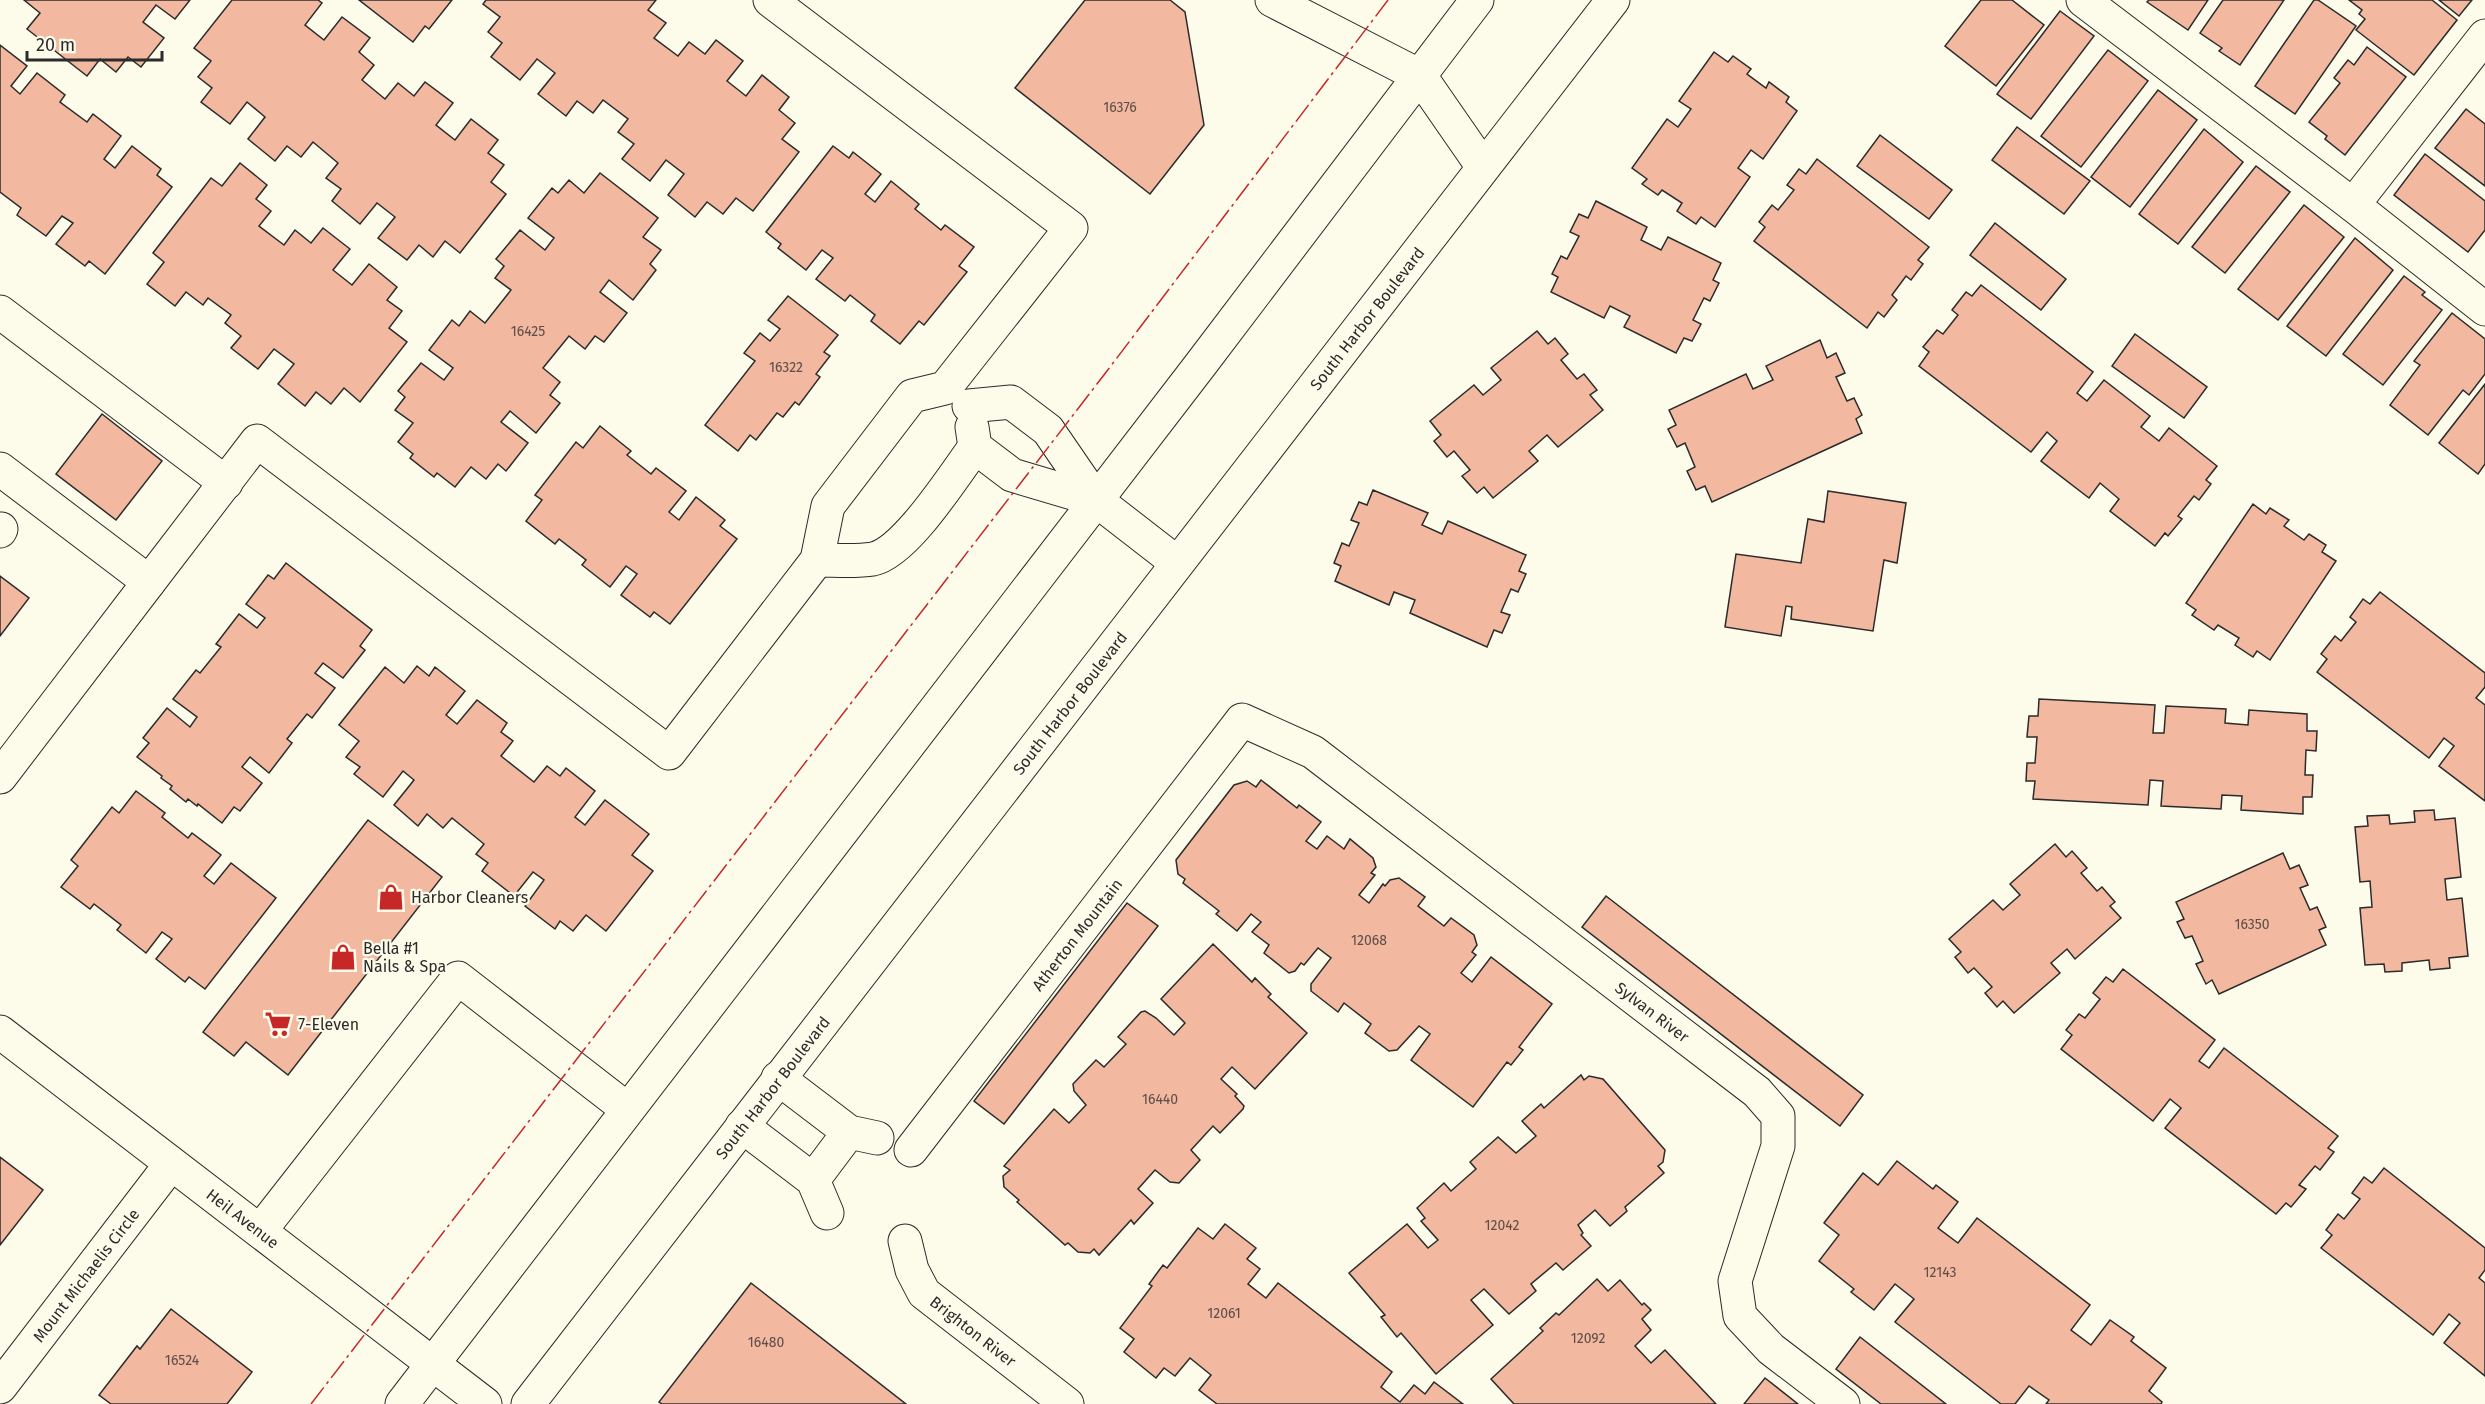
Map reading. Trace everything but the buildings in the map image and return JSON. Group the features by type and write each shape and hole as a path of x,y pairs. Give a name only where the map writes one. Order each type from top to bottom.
{"main road":[{"path":"770,0 1071,228 957,397"},
{"path":"1272,0 1420,76 1483,167"},
{"path":"402,1404 1477,0"},
{"name":"South Harbor Boulevard","path":"528,1404 1612,0"},
{"path":"2083,0 2353,205 2485,309"},
{"path":"2353,205 2485,36"},
{"path":"0,312 226,483"},
{"path":"0,777 257,441 669,753 817,560 828,506 912,396 1011,402 1048,430 1096,500 1176,562"},
{"path":"957,397 975,447 1012,475 1096,500"},
{"path":"817,560 873,559 893,550 907,537 975,447"},
{"path":"0,469 150,582"},
{"name":"Atherton Mountain","path":"911,1150 1242,720"},
{"name":"Sylvan River","path":"1242,720 1313,752 1757,1092 1778,1116 1778,1146 1735,1281 1740,1316 1771,1349 1843,1404"},
{"path":"260,1231 458,978 627,1109"},
{"name":"Heil Avenue","path":"0,1032 485,1404"},
{"path":"778,1078 863,1135 813,1180"},
{"path":"742,1126 813,1180 827,1213"},
{"name":"Mount Michaelis Circle","path":"0,1387 171,1164"},
{"name":"Brighton River","path":"905,1241 912,1270 924,1293 1066,1404"}],"power":[{"path":"311,1404 1107,371 1388,0"}],"place":[{"name":"Harbor Cleaners","path":"391,897"},
{"name":"Bella #1 Nails & Spa","path":"343,957"},
{"name":"7-Eleven","path":"278,1024"}]}
